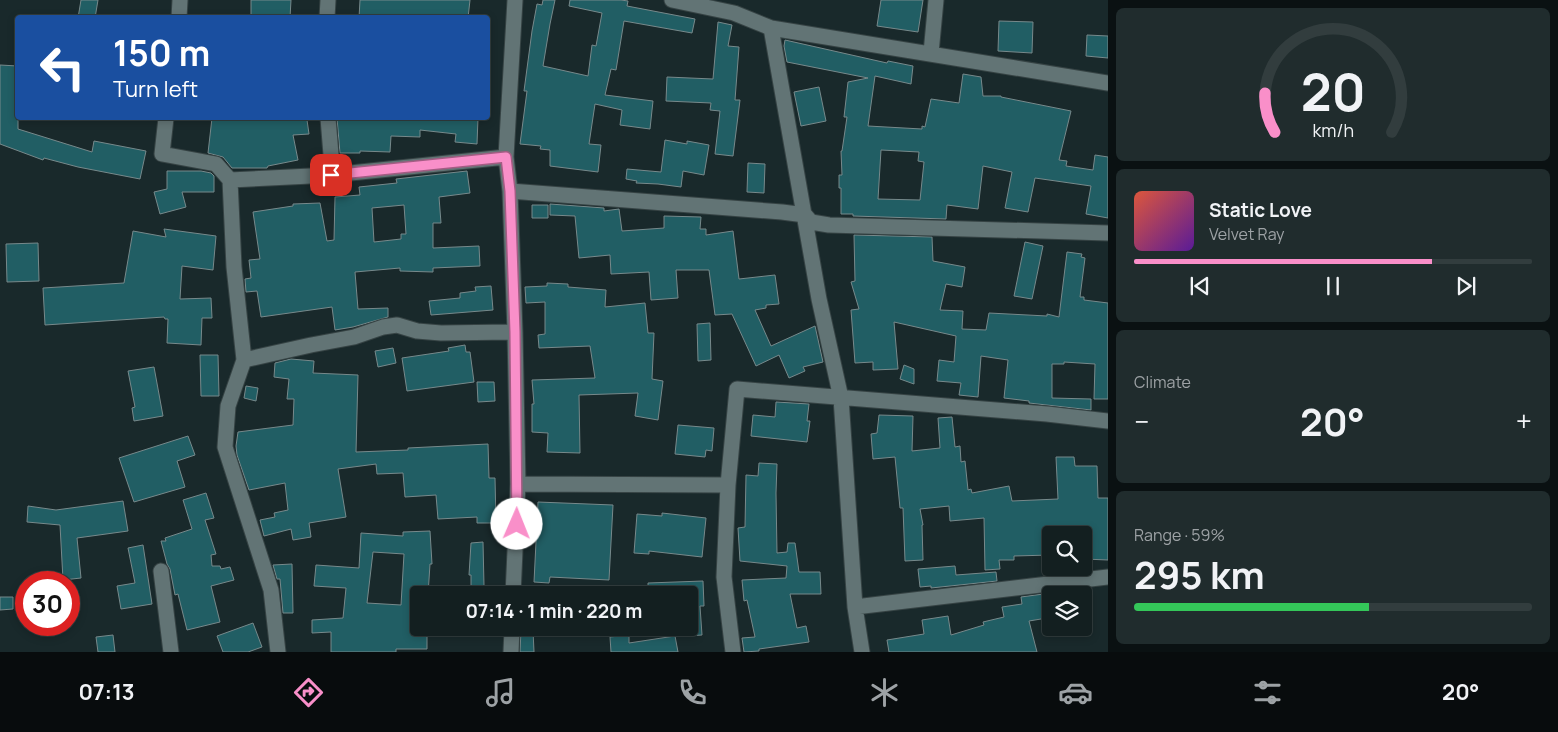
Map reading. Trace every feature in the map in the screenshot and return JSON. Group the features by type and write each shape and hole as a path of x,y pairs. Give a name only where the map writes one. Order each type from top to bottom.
{"street":[{"path":"179,15 180,0"},
{"path":"326,15 328,0"},
{"path":"513,586 518,484 510,191 506,157 515,0"},
{"path":"672,0 734,7 771,28 1108,83"},
{"path":"931,53 936,0"},
{"path":"771,28 819,299 841,398 855,607 862,652"},
{"path":"166,120 162,154 216,164 230,180 234,267 244,360 228,406 225,447 271,590 278,652"},
{"path":"328,120 331,175"},
{"path":"230,180 331,175 506,157"},
{"path":"510,191 782,212 804,215 812,222 829,226 1108,233"},
{"path":"244,360 311,344 354,337 383,327 397,325 417,331 441,333 515,332"},
{"path":"733,652 724,577 728,485 737,389 1047,414 1108,421"},
{"path":"518,484 728,485"},
{"path":"161,571 171,652"},
{"path":"855,607 1108,577"},
{"path":"511,652 512,636"}],"building":[{"path":"81,0 98,0 96,15 78,15"},
{"path":"251,0 291,0 290,15 251,15"},
{"path":"360,0 470,0 468,15 359,15"},
{"path":"543,0 555,0 543,66 588,76 592,45 596,46 602,13 569,6 570,0 628,1 627,6 695,19 692,33 624,21 616,70 611,69 605,95 653,101 650,129 620,125 622,110 595,104 589,144 601,145 598,172 550,166 550,150 540,149 541,146 520,144 527,91 524,91 532,31 537,4 542,5"},
{"path":"881,0 923,0 918,32 877,26"},
{"path":"999,21 1033,22 1032,53 998,51"},
{"path":"718,22 732,25 728,46 739,47 735,100 740,100 733,156 715,154 720,111 710,110 711,103 666,101 667,77 713,79"},
{"path":"1087,35 1108,36 1108,58 1086,56"},
{"path":"785,40 887,63 888,61 913,66 911,84 875,76 868,126 922,129 922,126 925,127 931,99 959,103 963,74 981,77 983,96 1001,96 1071,111 1059,160 1067,161 1066,166 1093,170 1095,155 1108,157 1108,218 1086,214 1091,186 1035,178 1028,212 1005,208 1012,172 983,166 978,209 947,205 946,219 841,214 839,175 842,175 841,151 847,117 844,117 848,82 868,78 787,62 784,46","holes":["881,150 919,152 918,161 924,162 920,200 878,199"]},
{"path":"0,65 15,66 15,120 18,120 18,129 92,152 94,141 146,151 140,179 78,167 44,158 43,160 0,144"},
{"path":"819,87 826,121 801,126 794,92"},
{"path":"212,120 307,120 309,134 293,135 298,160 268,166 267,168 232,168 223,157 208,153"},
{"path":"337,120 478,120 477,144 455,142 456,134 420,130 420,137 391,136 390,152 360,151 360,153 340,153"},
{"path":"665,140 709,145 704,175 683,171 681,187 636,183 637,181 626,179 627,169 661,172"},
{"path":"748,163 765,164 764,193 747,192"},
{"path":"167,171 201,171 211,173 214,176 214,192 182,192 186,207 160,214 154,192 167,189"},
{"path":"467,171 470,193 439,197 441,223 433,223 433,248 479,246 480,266 433,268 433,272 400,271 400,268 355,272 358,309 388,308 388,317 353,327 335,330 332,307 261,317 257,291 246,292 245,279 251,278 249,260 260,259 253,212 293,206 293,204 320,203 327,241 334,240 335,197 360,195 359,187 397,183 396,179","holes":["404,205 406,234 401,234 401,239 374,242 372,208"]},
{"path":"550,204 604,208 604,211 619,209 622,231 664,228 664,216 701,217 700,229 706,229 706,235 733,231 739,279 775,275 779,304 766,305 766,308 755,310 771,346 815,326 823,362 803,367 805,371 789,378 779,355 756,366 732,314 715,315 709,270 676,270 678,298 651,300 649,272 611,274 610,255 579,258 575,216 550,215"},
{"path":"532,205 548,205 548,218 532,218"},
{"path":"164,229 216,236 213,270 182,266 180,299 211,298 212,318 202,318 201,345 167,343 168,319 164,317 45,325 43,288 124,283 133,231 166,237"},
{"path":"854,235 932,237 933,261 965,267 962,287 946,284 940,310 963,311 962,329 986,330 989,313 1047,316 1047,314 1059,317 1067,252 1082,254 1081,257 1085,258 1080,297 1084,297 1084,300 1108,303 1108,399 1094,399 1095,364 1064,362 1064,364 1052,364 1052,398 1091,399 1091,410 1029,403 1029,401 1004,398 1008,360 981,356 978,397 959,395 961,383 937,381 939,360 954,362 956,336 894,322 898,369 873,370 873,362 855,363 851,310 859,309 851,282 855,281"},
{"path":"1025,242 1043,246 1032,299 1014,296"},
{"path":"38,243 39,281 7,282 6,244"},
{"path":"547,283 606,290 605,307 645,303 648,333 654,333 652,379 663,381 658,420 635,416 638,393 579,395 580,453 547,452 548,433 532,432 532,404 534,404 532,380 595,378 590,346 539,348 538,335 545,334 545,302 526,303 525,287 547,286"},
{"path":"491,286 493,310 431,315 429,301 460,298 460,293 476,291 475,287"},
{"path":"710,323 711,360 698,361 697,324"},
{"path":"465,345 466,352 470,352 474,382 407,391 402,358 449,351 448,348"},
{"path":"393,348 396,363 378,367 375,351"},
{"path":"200,355 218,355 219,396 201,396"},
{"path":"291,359 314,361 313,373 358,375 356,452 488,444 489,478 495,478 496,523 477,523 477,517 438,519 436,495 405,497 403,473 377,474 376,464 338,469 346,517 309,523 311,537 293,540 291,529 264,536 260,520 275,517 274,513 288,510 285,483 249,490 237,455 238,432 293,425 294,399 287,399 289,379 274,377 275,363"},
{"path":"904,365 914,369 914,384 900,379"},
{"path":"154,367 163,416 134,421 132,408 135,407 128,371"},
{"path":"477,382 494,382 495,401 478,402"},
{"path":"246,386 258,388 256,401 244,398"},
{"path":"776,402 809,404 807,421 810,421 807,442 751,436 753,415 775,417"},
{"path":"879,415 913,416 912,451 940,448 938,418 952,417 955,447 960,446 961,462 965,461 968,490 971,489 972,493 1009,486 1012,501 1058,499 1056,457 1074,457 1075,466 1097,466 1098,498 1108,498 1108,560 1092,559 1092,526 1042,526 1042,555 1014,556 1014,560 999,560 1000,569 985,570 984,518 950,521 949,506 920,509 923,525 923,560 905,561 903,508 900,508 895,457 873,459 871,434 877,433"},
{"path":"678,425 714,428 712,451 706,450 705,457 675,454"},
{"path":"188,436 195,455 177,461 185,487 134,502 119,458"},
{"path":"759,463 777,464 777,553 787,552 788,543 795,543 799,572 820,572 821,594 790,594 797,628 806,626 809,642 744,652 742,638 755,637 747,600 744,601 742,580 786,578 787,566 740,561 738,528 745,527 746,475 758,476"},
{"path":"206,493 214,518 205,520 216,554 211,555 212,566 220,566 221,569 230,567 234,580 211,586 220,622 187,630 178,594 175,595 170,569 161,541 166,541 165,538 192,529 183,500"},
{"path":"123,501 128,531 77,538 81,578 80,578 80,571 63,571 60,525 27,522 28,506 56,510"},
{"path":"538,502 613,505 609,580 550,577 549,583 534,582"},
{"path":"662,513 706,518 702,557 649,551 649,554 634,553 637,514 662,516"},
{"path":"430,531 432,564 430,564 429,586 410,586 410,636 427,636 427,649 396,649 396,652 331,652 331,632 312,633 312,620 343,618 346,588 314,586 316,565 359,568 361,533 403,536 403,532","holes":["373,552 404,554 401,605 367,603"]},
{"path":"483,542 484,586 471,586 471,575 469,575 471,543"},
{"path":"143,545 152,604 121,609 117,586 135,583 128,548"},
{"path":"292,564 293,613 283,613 280,579 277,579 273,565"},
{"path":"955,566 956,575 996,572 997,581 931,588 931,586 920,587 918,569"},
{"path":"703,581 704,606 700,606 702,635 698,635 698,586 648,586 648,583"},
{"path":"1042,594 1042,619 1029,621 1037,652 889,652 887,640 924,634 922,620 948,616 951,635 984,625 983,622 1004,617 1002,607 1022,604 1021,597"},
{"path":"0,597 13,597 13,609 0,610"},
{"path":"253,623 262,647 248,652 223,652 217,636"},
{"path":"113,635 115,652 98,652 96,637"},
{"path":"521,636 533,636 534,652 520,652"},
{"path":"629,636 629,643 675,636 678,652 611,652 610,637"}],"route":[{"path":"331,175 506,157 510,191 515,332 517,524"}]}
